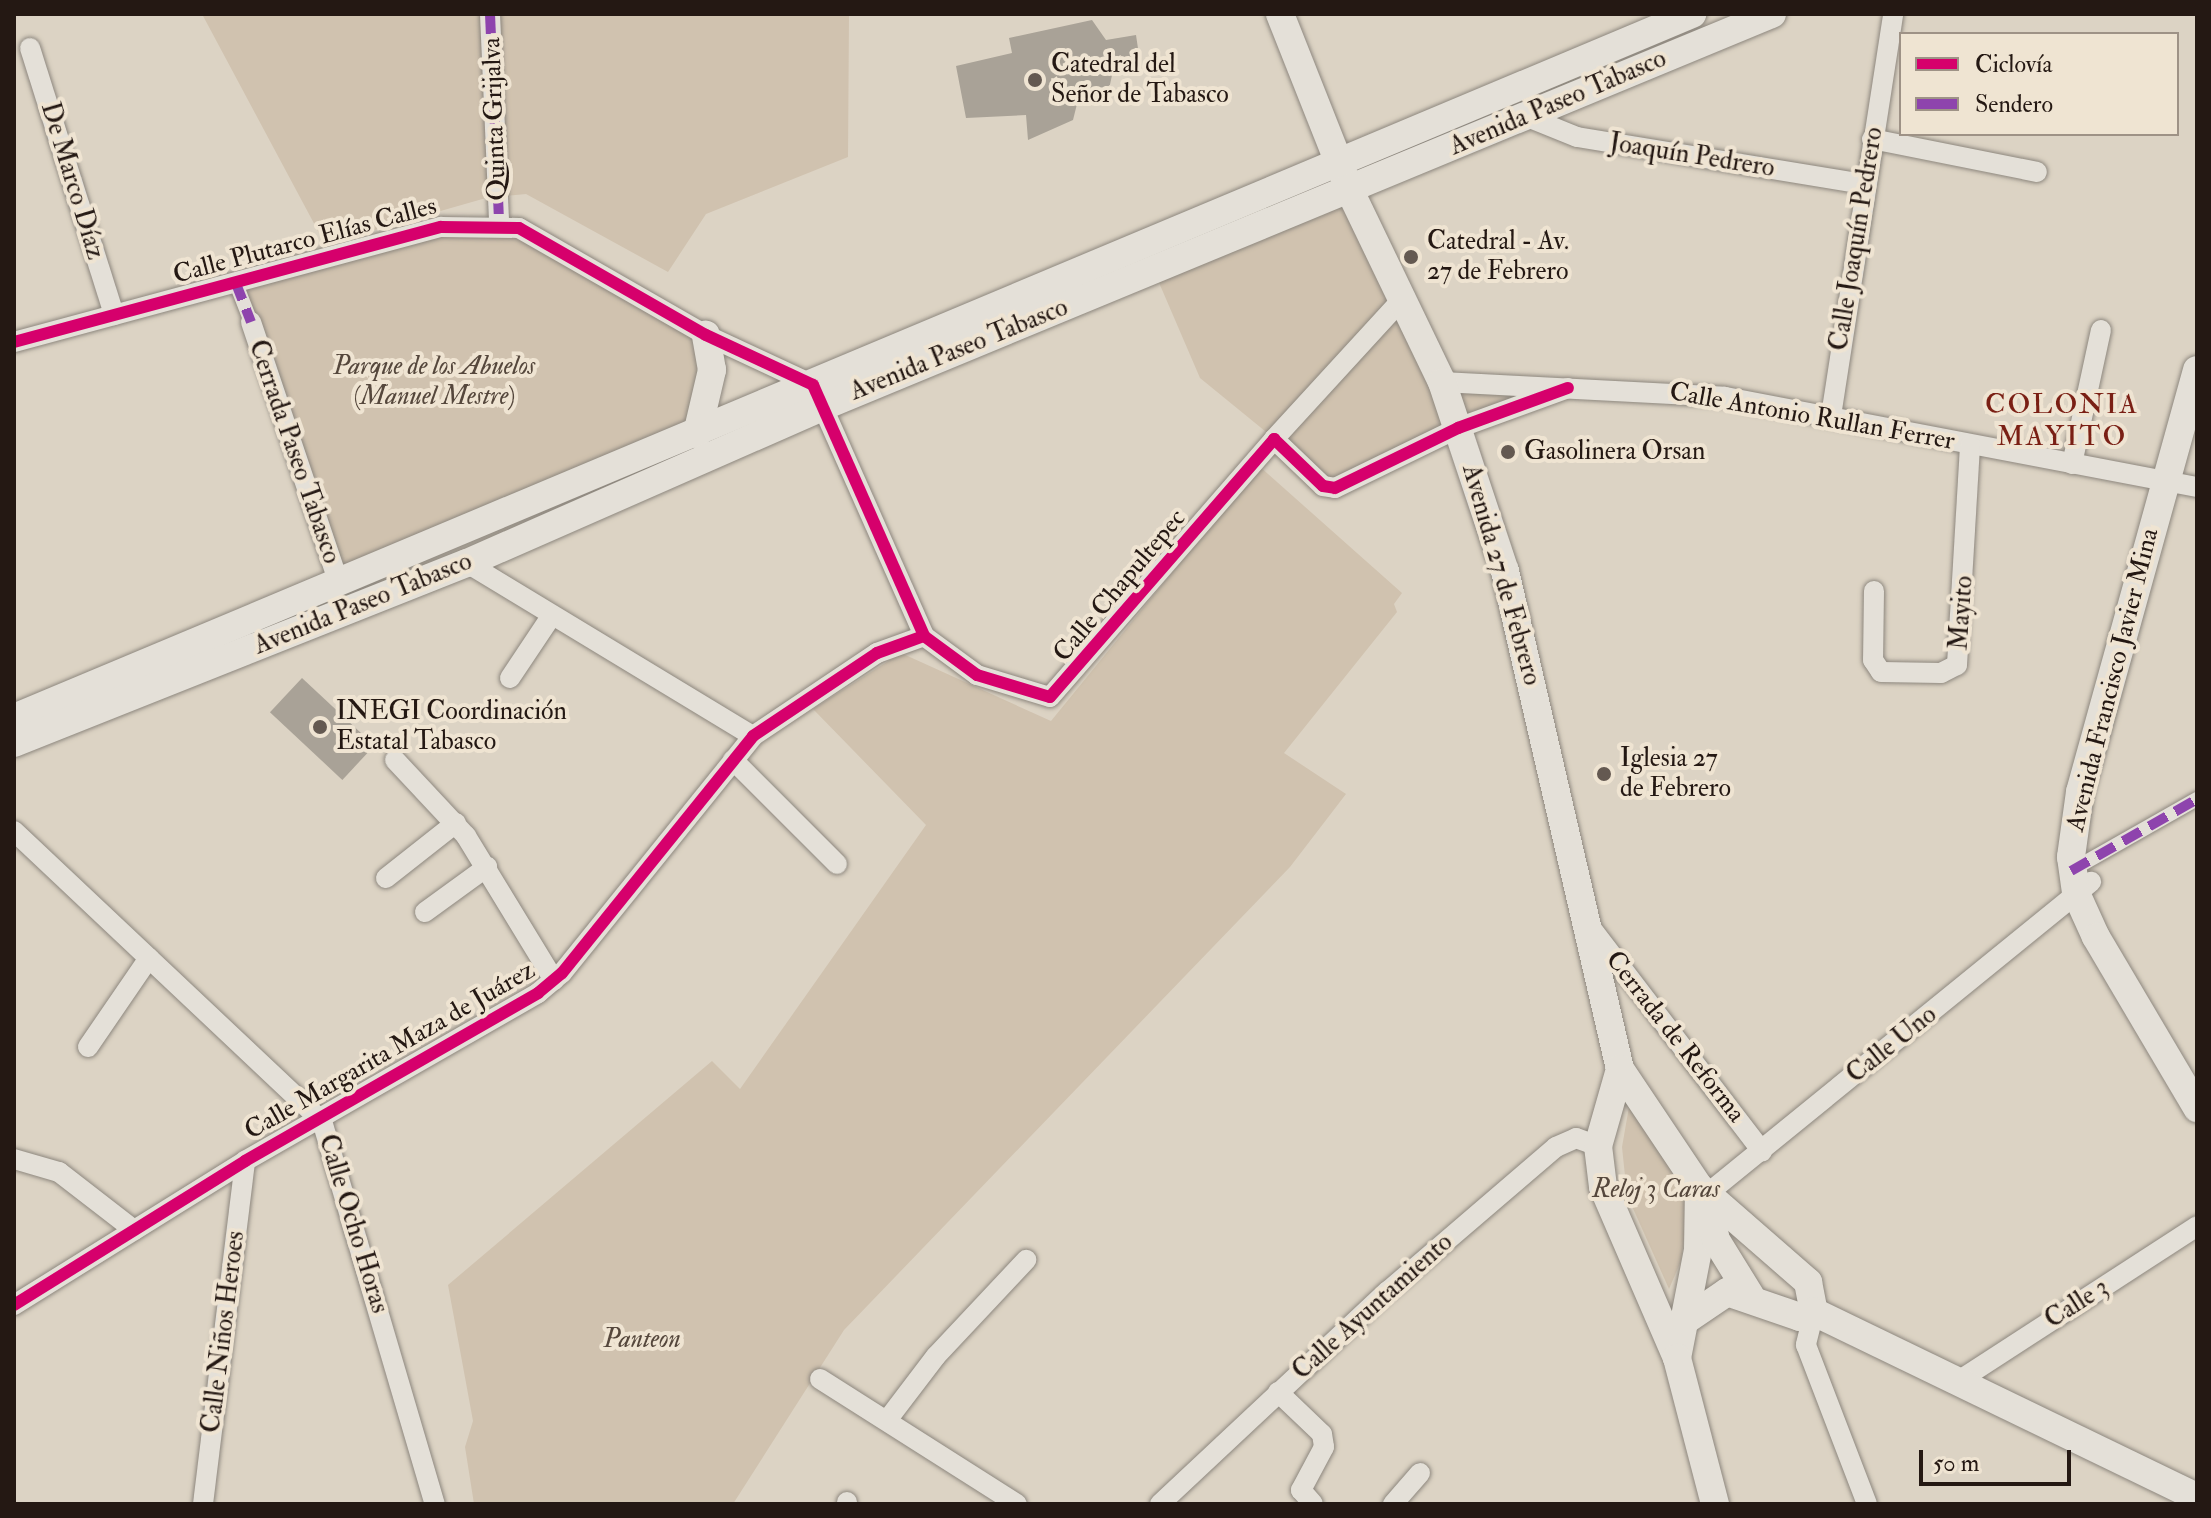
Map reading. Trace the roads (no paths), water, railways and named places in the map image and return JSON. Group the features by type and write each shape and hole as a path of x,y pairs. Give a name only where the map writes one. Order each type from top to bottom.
{"main road":[{"name":"Avenida 27 de Febrero","path":"1280,14 1350,191 1442,382 1458,428 1512,597 1620,1069 1703,1191 1701,1231 1677,1358"},
{"name":"Avenida Paseo Tabasco","path":"14,743 467,563 819,396 1338,162 1692,14"},
{"name":"Avenida Paseo Tabasco","path":"14,718 697,434 819,396 1350,191 1772,14"},
{"path":"697,434 712,370 706,335"},
{"name":"Avenida Francisco Javier Mina","path":"2181,483 2197,370"},
{"name":"Avenida Francisco Javier Mina","path":"2082,877 2080,792 2197,435"},
{"path":"2082,877 2197,1072"},
{"path":"2082,877 2111,965 2197,1108"},
{"name":"Avenida 27 de Febrero","path":"1620,1069 1598,1146 1610,1213 1677,1358 1715,1504"},
{"path":"1703,1191 1716,1240 1750,1295"},
{"path":"1703,1191 1808,1282 1814,1312"},
{"path":"1686,1320 1715,1296 1750,1295 1786,1314 1814,1312 2197,1497"}],"street":[{"name":"Quinta Grijalva","path":"490,14 499,224"},
{"name":"Calle Joaquín Pedrero","path":"1831,416 1864,184 1893,14"},
{"name":"De Marco Díaz","path":"30,48 114,315"},
{"name":"Joaquín Pedrero","path":"1525,116 1577,137 1864,184"},
{"path":"1872,139 2037,172"},
{"name":"Calle Plutarco Elías Calles","path":"14,342 441,227 499,224 539,235 706,335 819,396"},
{"path":"235,281 251,322"},
{"name":"Calle Chapultepec","path":"924,636 977,675 1050,697 1274,439 1403,298"},
{"name":"Cerrada Paseo Tabasco","path":"251,322 338,581"},
{"path":"2072,464 2101,330"},
{"name":"Calle Antonio Rullan Ferrer","path":"1442,382 1665,390 1831,416 1970,446 2181,483"},
{"name":"Calle Antonio Rullan Ferrer","path":"1458,428 1568,388"},
{"path":"819,396 924,636"},
{"path":"1274,439 1323,486 1335,488 1458,428"},
{"name":"Mayito","path":"1874,591 1873,660 1881,672 1941,673 1957,665 1970,446"},
{"path":"467,563 550,618 753,736"},
{"path":"510,678 550,618"},
{"name":"Calle Margarita Maza de Juárez","path":"14,1305 245,1161 322,1121 554,980 753,736 877,653 924,636"},
{"path":"395,760 456,823 487,867 554,980"},
{"path":"733,760 837,864"},
{"name":"Calle Uno","path":"1703,1191 1762,1151 2082,877 2197,799"},
{"path":"386,878 456,823"},
{"name":"Calle Ocho Horas","path":"14,831 322,1121 435,1504"},
{"path":"425,912 487,867"},
{"name":"Cerrada de Reforma","path":"1587,923 1762,1151"},
{"path":"88,1047 149,958"},
{"name":"Calle Ayuntamiento","path":"1160,1504 1278,1392 1556,1147 1576,1138 1598,1146"},
{"path":"14,1159 59,1172 134,1230"},
{"name":"Calle Niños Heroes","path":"203,1504 245,1161"},
{"name":"Calle 3","path":"1957,1382 2197,1226"},
{"path":"888,1419 936,1356 1026,1260"},
{"path":"1814,1312 1806,1345 1867,1504"},
{"path":"820,1379 888,1419 1017,1504"},
{"path":"1278,1392 1322,1434 1324,1447 1301,1490 1313,1504"},
{"path":"1393,1504 1420,1473"}],"place":[{"name":"Catedral del Señor de Tabasco","path":"1035,80"},
{"name":"Catedral - Av. 27 de Febrero","path":"1411,257"},
{"name":"Gasolinera Orsan","path":"1508,452"},
{"name":"INEGI Coordinación Estatal Tabasco","path":"320,727"},
{"name":"Iglesia 27 de Febrero","path":"1604,774"}],"district":[{"name":"COLONIA MAYITO","path":"2062,421"}],"park label":[{"name":"Parque de los Abuelos (Manuel Mestre)","path":"434,382"},
{"name":"Reloj 3 Caras","path":"1656,1190"},
{"name":"Panteon","path":"642,1340"}]}
